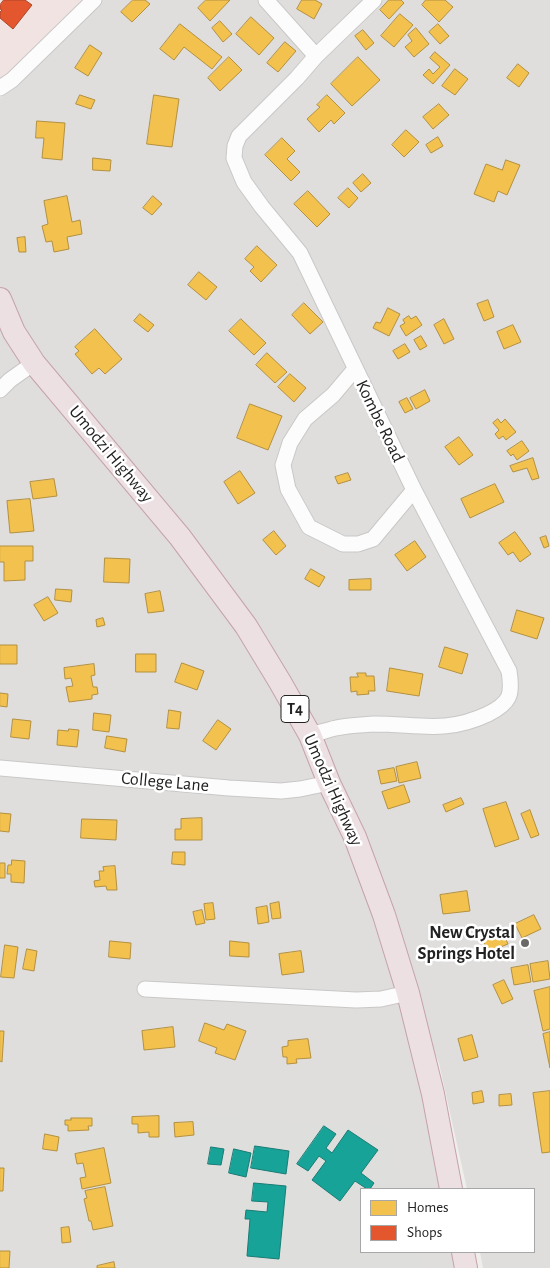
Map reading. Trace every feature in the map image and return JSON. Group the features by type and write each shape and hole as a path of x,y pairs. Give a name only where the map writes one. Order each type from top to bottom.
{"highway":[{"name":"Umodzi Highway","path":"0,299 14,332 34,363 180,537 246,626 310,735 329,783 355,837 384,915 408,993 432,1094 451,1188"},
{"path":"463,1253 466,1268"}],"street":[{"path":"0,88 12,80 94,0"},
{"path":"266,0 316,56"},
{"name":"Kombe Road","path":"310,735 338,727 375,724 433,727 457,725 477,719 498,709 508,699 512,686 509,671 414,490 300,253 244,182 234,158 235,146 239,136 297,78 316,56 374,0"},
{"path":"0,390 10,380 34,363"},
{"path":"355,370 333,395 305,419 290,442 283,465 288,489 309,526 343,544 358,544 373,539 414,490"},
{"name":"College Lane","path":"0,768 272,790 300,789 329,783"},
{"path":"145,989 356,1000 381,999 408,993"}],"shaded area":[{"path":"0,0 100,0 0,98"},
{"path":"100,0 550,0 550,1268 483,1268 480,1253 535,1253 535,1188 467,1188 439,1063 405,984 447,1188 360,1188 360,1253 460,1253 463,1268 0,1268 0,98"},
{"path":"60,1112 385,1125 402,1188 360,1188 360,1253 419,1253 423,1268 91,1268"}],"building: Homes":[{"path":"133,0 145,0 150,4 132,22 121,12"},
{"path":"206,0 230,0 210,21 198,8"},
{"path":"302,0 315,0 322,4 314,19 297,9"},
{"path":"389,0 401,0 404,3 389,19 380,10"},
{"path":"426,0 445,0 453,7 439,22 422,5"},
{"path":"400,14 413,25 394,47 381,36"},
{"path":"251,17 274,38 259,55 236,34"},
{"path":"220,21 232,34 223,42 212,28"},
{"path":"180,24 222,57 212,69 184,47 174,60 160,49"},
{"path":"438,24 449,36 440,44 429,32"},
{"path":"416,28 429,44 414,57 405,47 412,41 408,35"},
{"path":"363,30 374,43 366,50 355,36"},
{"path":"285,42 296,51 278,72 267,63"},
{"path":"90,45 102,53 88,76 75,68"},
{"path":"435,52 450,65 433,84 423,75 429,69 433,74 440,67 430,58"},
{"path":"229,57 242,70 220,91 208,78"},
{"path":"358,57 380,80 352,106 331,84"},
{"path":"518,64 529,73 519,87 507,78"},
{"path":"455,69 468,79 455,95 442,86"},
{"path":"80,95 95,100 91,109 76,104"},
{"path":"154,95 179,99 172,147 147,144"},
{"path":"327,95 345,113 334,124 331,120 319,132 307,119 320,107 317,105"},
{"path":"439,104 449,115 433,129 423,117"},
{"path":"37,121 65,123 62,160 42,158 44,138 36,138"},
{"path":"406,130 419,142 404,157 392,145"},
{"path":"438,137 443,146 431,153 426,145"},
{"path":"282,138 295,151 287,159 300,172 291,181 265,155"},
{"path":"93,158 111,160 110,171 93,170"},
{"path":"506,160 520,165 507,195 498,191 494,202 474,194 486,164 502,170"},
{"path":"363,174 371,183 361,192 353,183"},
{"path":"348,188 358,198 349,208 338,198"},
{"path":"308,191 330,214 317,227 294,204"},
{"path":"67,196 72,222 80,220 82,234 67,237 69,249 54,252 52,241 46,242 42,226 48,224 44,201"},
{"path":"153,196 162,204 152,215 143,208"},
{"path":"25,237 26,252 19,252 17,238"},
{"path":"257,246 277,265 261,282 250,271 254,267 245,259"},
{"path":"199,272 217,287 206,300 188,285"},
{"path":"488,300 494,317 484,321 477,304"},
{"path":"304,303 323,322 310,334 292,315"},
{"path":"388,308 400,314 389,336 373,328 376,322 380,323"},
{"path":"140,314 154,325 148,332 134,321"},
{"path":"409,316 411,319 416,316 422,325 406,336 400,326 405,323 403,320"},
{"path":"241,319 266,343 254,355 229,331"},
{"path":"444,319 454,339 444,344 434,325"},
{"path":"513,325 521,342 504,349 497,332"},
{"path":"95,329 122,359 105,374 99,368 92,374 75,354 79,351 75,347"},
{"path":"421,336 427,346 420,350 414,340"},
{"path":"405,344 410,352 398,359 393,351"},
{"path":"267,353 287,372 275,383 256,365"},
{"path":"290,374 306,388 294,402 278,387"},
{"path":"425,390 430,401 416,409 410,398"},
{"path":"407,398 413,409 405,413 399,402"},
{"path":"250,404 282,416 268,450 237,438"},
{"path":"498,419 501,423 505,419 516,432 506,440 503,436 499,439 495,434 499,430 493,423"},
{"path":"459,437 473,455 459,465 445,447"},
{"path":"522,441 529,451 517,460 513,454 511,456 507,451"},
{"path":"533,458 539,478 532,480 527,468 513,472 510,466"},
{"path":"240,471 255,493 238,504 224,482"},
{"path":"348,473 351,480 338,484 335,477"},
{"path":"54,479 57,496 33,499 30,482"},
{"path":"495,484 504,502 470,518 461,499"},
{"path":"30,499 34,531 10,533 7,501"},
{"path":"274,531 286,546 276,555 263,540"},
{"path":"515,532 531,554 520,562 513,552 508,555 499,543"},
{"path":"546,536 549,546 544,548 540,538"},
{"path":"415,541 426,557 407,571 395,555"},
{"path":"0,546 33,546 33,561 25,561 25,580 4,581 4,562 0,562"},
{"path":"105,558 130,559 129,583 104,582"},
{"path":"311,569 325,577 319,587 305,579"},
{"path":"371,579 371,590 349,590 349,580"},
{"path":"56,589 72,590 71,602 55,600"},
{"path":"160,591 164,611 148,613 145,594"},
{"path":"48,597 58,613 44,621 34,605"},
{"path":"517,610 544,618 537,639 511,631"},
{"path":"103,618 105,625 97,627 96,620"},
{"path":"0,645 17,645 17,664 0,664"},
{"path":"445,647 468,654 462,674 439,667"},
{"path":"136,654 156,654 156,672 136,672"},
{"path":"182,663 204,671 197,690 175,682"},
{"path":"94,664 95,675 91,676 93,687 97,687 98,694 92,695 92,699 69,702 66,687 73,686 71,678 65,679 64,668"},
{"path":"390,668 423,674 419,696 387,691"},
{"path":"357,673 366,673 366,676 374,676 375,691 368,691 369,694 357,695 357,691 351,692 350,677 358,677"},
{"path":"0,693 8,694 7,707 0,706"},
{"path":"169,710 181,712 179,729 167,728"},
{"path":"94,713 111,715 109,732 93,730"},
{"path":"13,719 31,721 29,739 11,737"},
{"path":"218,720 231,729 216,750 203,741"},
{"path":"69,729 79,730 77,747 57,745 58,730 68,731"},
{"path":"107,736 127,739 125,752 105,748"},
{"path":"417,762 421,778 399,783 396,767"},
{"path":"394,768 397,781 381,784 378,771"},
{"path":"404,785 410,802 388,809 382,792"},
{"path":"461,798 464,804 446,812 443,805"},
{"path":"506,802 519,839 495,847 483,809"},
{"path":"530,810 539,835 531,838 521,814"},
{"path":"0,813 11,814 9,832 0,831"},
{"path":"202,818 202,840 175,840 175,829 181,829 181,819"},
{"path":"82,819 117,820 116,840 81,838"},
{"path":"173,852 185,852 185,865 172,864"},
{"path":"12,860 25,861 24,883 11,882 11,874 7,874 8,865 11,865"},
{"path":"0,863 5,863 5,878 0,878"},
{"path":"115,866 117,890 107,890 106,886 95,887 94,881 100,880 99,871 104,871 103,867"},
{"path":"467,891 470,911 443,914 440,895"},
{"path":"279,902 281,918 272,919 270,904"},
{"path":"213,903 215,919 206,920 204,904"},
{"path":"267,906 269,922 258,924 256,908"},
{"path":"202,910 205,923 196,925 193,912"},
{"path":"534,915 541,929 522,938 515,924"},
{"path":"502,930 508,944 488,952 482,938"},
{"path":"110,941 131,943 130,959 109,957"},
{"path":"230,941 249,943 249,957 230,956"},
{"path":"5,945 18,947 14,978 1,977"},
{"path":"27,949 37,951 34,971 23,969"},
{"path":"301,951 304,972 282,975 279,954"},
{"path":"548,961 550,979 533,982 530,964"},
{"path":"528,965 531,982 514,985 511,968"},
{"path":"504,980 513,999 502,1004 493,985"},
{"path":"550,987 550,1029 543,1031 534,991"},
{"path":"205,1023 224,1030 227,1024 246,1031 235,1060 215,1053 217,1048 199,1041"},
{"path":"173,1027 175,1047 144,1050 142,1031"},
{"path":"0,1031 4,1031 2,1062 0,1061"},
{"path":"550,1032 550,1068 543,1034"},
{"path":"472,1035 478,1057 464,1061 458,1039"},
{"path":"308,1039 311,1058 296,1059 297,1063 287,1064 287,1057 283,1057 282,1047 288,1046 288,1041"},
{"path":"482,1091 484,1102 473,1104 472,1093"},
{"path":"550,1091 550,1152 542,1153 533,1093"},
{"path":"511,1094 512,1105 499,1106 499,1095"},
{"path":"159,1116 159,1137 149,1137 149,1132 138,1133 138,1124 132,1124 132,1117"},
{"path":"71,1118 92,1118 92,1126 88,1126 89,1130 68,1131 68,1125 65,1125 65,1120 71,1120"},
{"path":"193,1122 194,1135 175,1137 174,1123"},
{"path":"45,1134 59,1137 57,1151 43,1149"},
{"path":"104,1148 111,1183 82,1189 80,1178 86,1177 83,1163 77,1164 75,1154"},
{"path":"0,1168 4,1168 3,1191 0,1191"},
{"path":"105,1187 113,1226 93,1230 84,1199 87,1198 85,1191"},
{"path":"69,1227 71,1242 62,1243 61,1228"},
{"path":"0,1251 10,1251 9,1268 0,1268"},
{"path":"114,1262 115,1268 97,1268 97,1266"}],"building: Shops":[{"path":"4,0 25,0 32,5 13,29 0,18 2,10 0,5"}],"building: Public":[{"path":"324,1126 336,1134 326,1148 332,1153 348,1130 378,1150 361,1173 374,1183 371,1188 366,1188 355,1181 340,1201 312,1180 326,1161 319,1156 308,1171 297,1164"},
{"path":"255,1146 289,1151 286,1174 251,1168"},
{"path":"211,1147 224,1149 221,1165 208,1164"},
{"path":"234,1149 251,1153 246,1177 229,1173"},
{"path":"254,1183 286,1186 279,1259 247,1256 250,1219 245,1219 246,1210 267,1212 268,1202 252,1201"}],"place":[{"name":"New Crystal Springs Hotel","path":"525,943"}]}
